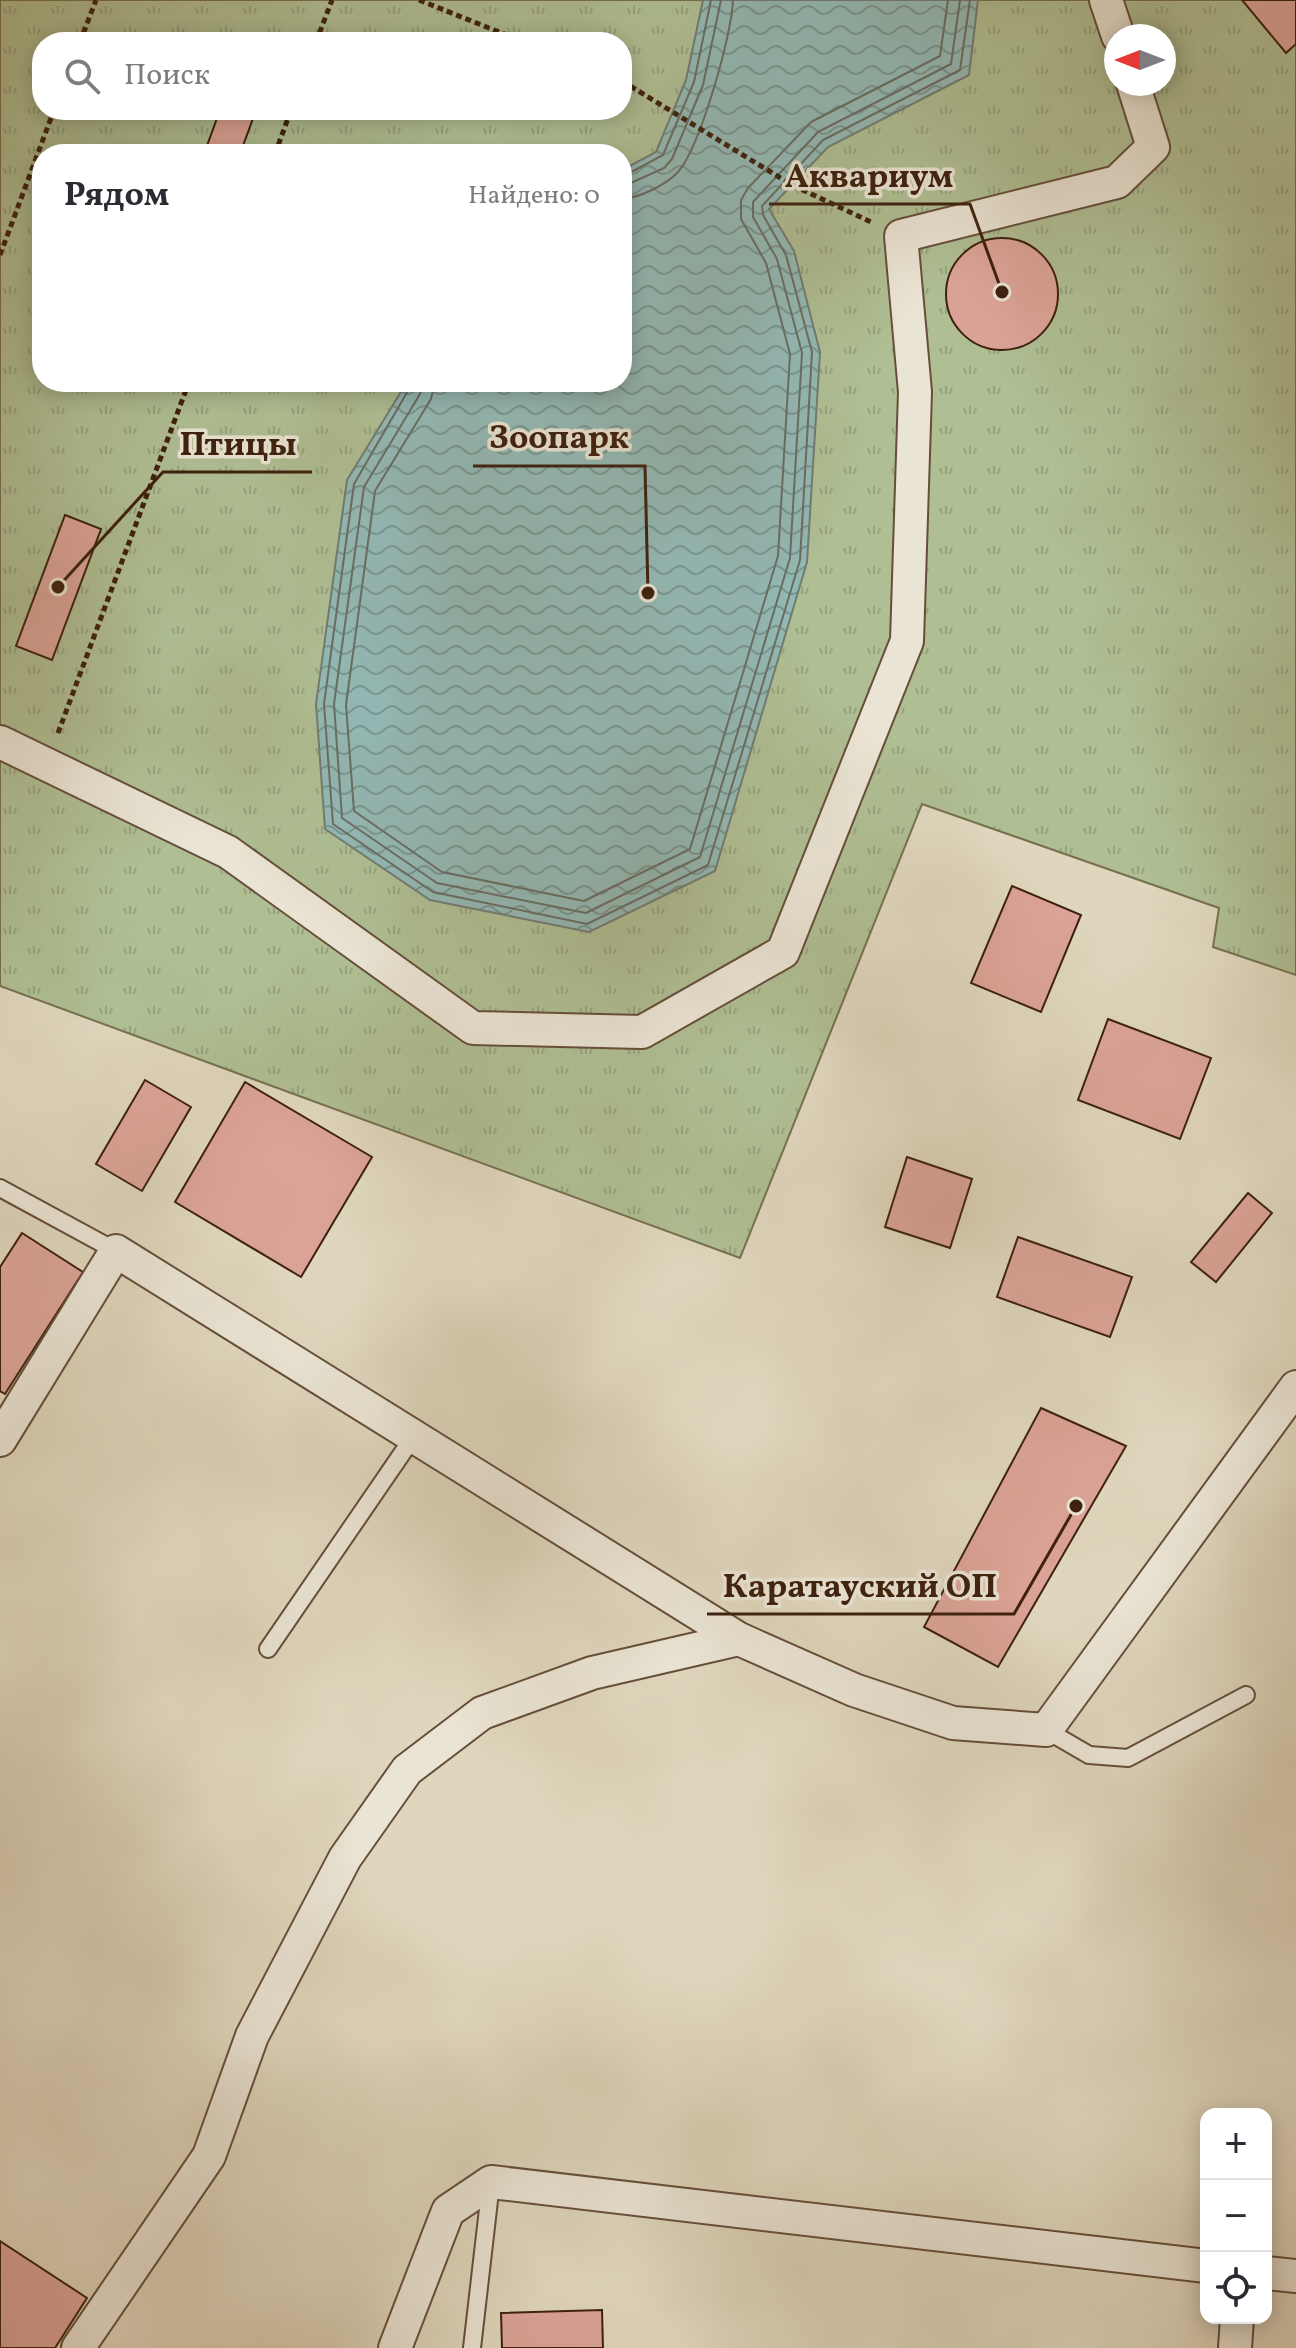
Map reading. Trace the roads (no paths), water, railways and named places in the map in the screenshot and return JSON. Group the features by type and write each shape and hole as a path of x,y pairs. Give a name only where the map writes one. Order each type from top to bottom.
{"street":[{"path":"1106,0 1114,24"},
{"path":"0,742 228,852 473,1028 642,1032 783,952 907,641 915,392 901,236 1117,182 1153,147 1137,96"},
{"path":"0,1440 116,1251 739,1639 854,1690 953,1723 1046,1730 1296,1387"},
{"path":"78,2348 209,2156 252,2036 345,1858 407,1770 482,1713 592,1673 739,1639"},
{"path":"395,2348 448,2211 491,2182 1200,2265"},
{"path":"1272,2274 1296,2276"},
{"path":"1235,2348 1237,2324"}],"lane":[{"path":"0,1188 116,1251"},
{"path":"268,1649 414,1436"},
{"path":"1046,1730 1089,1755 1128,1758 1246,1695"},
{"path":"472,2348 491,2182"}],"water":[{"path":"703,0 978,0 969,75 828,147 769,209 794,251 820,352 807,562 715,871 589,932 430,900 325,829 316,704 347,480 401,392 632,392 632,165 656,152 686,80"}],"place":[{"name":"Аквариум","path":"1002,292"},
{"name":"Птицы","path":"58,587"},
{"name":"Зоопарк","path":"648,593"},
{"name":"Каратауский ОП","path":"1076,1506"}]}
